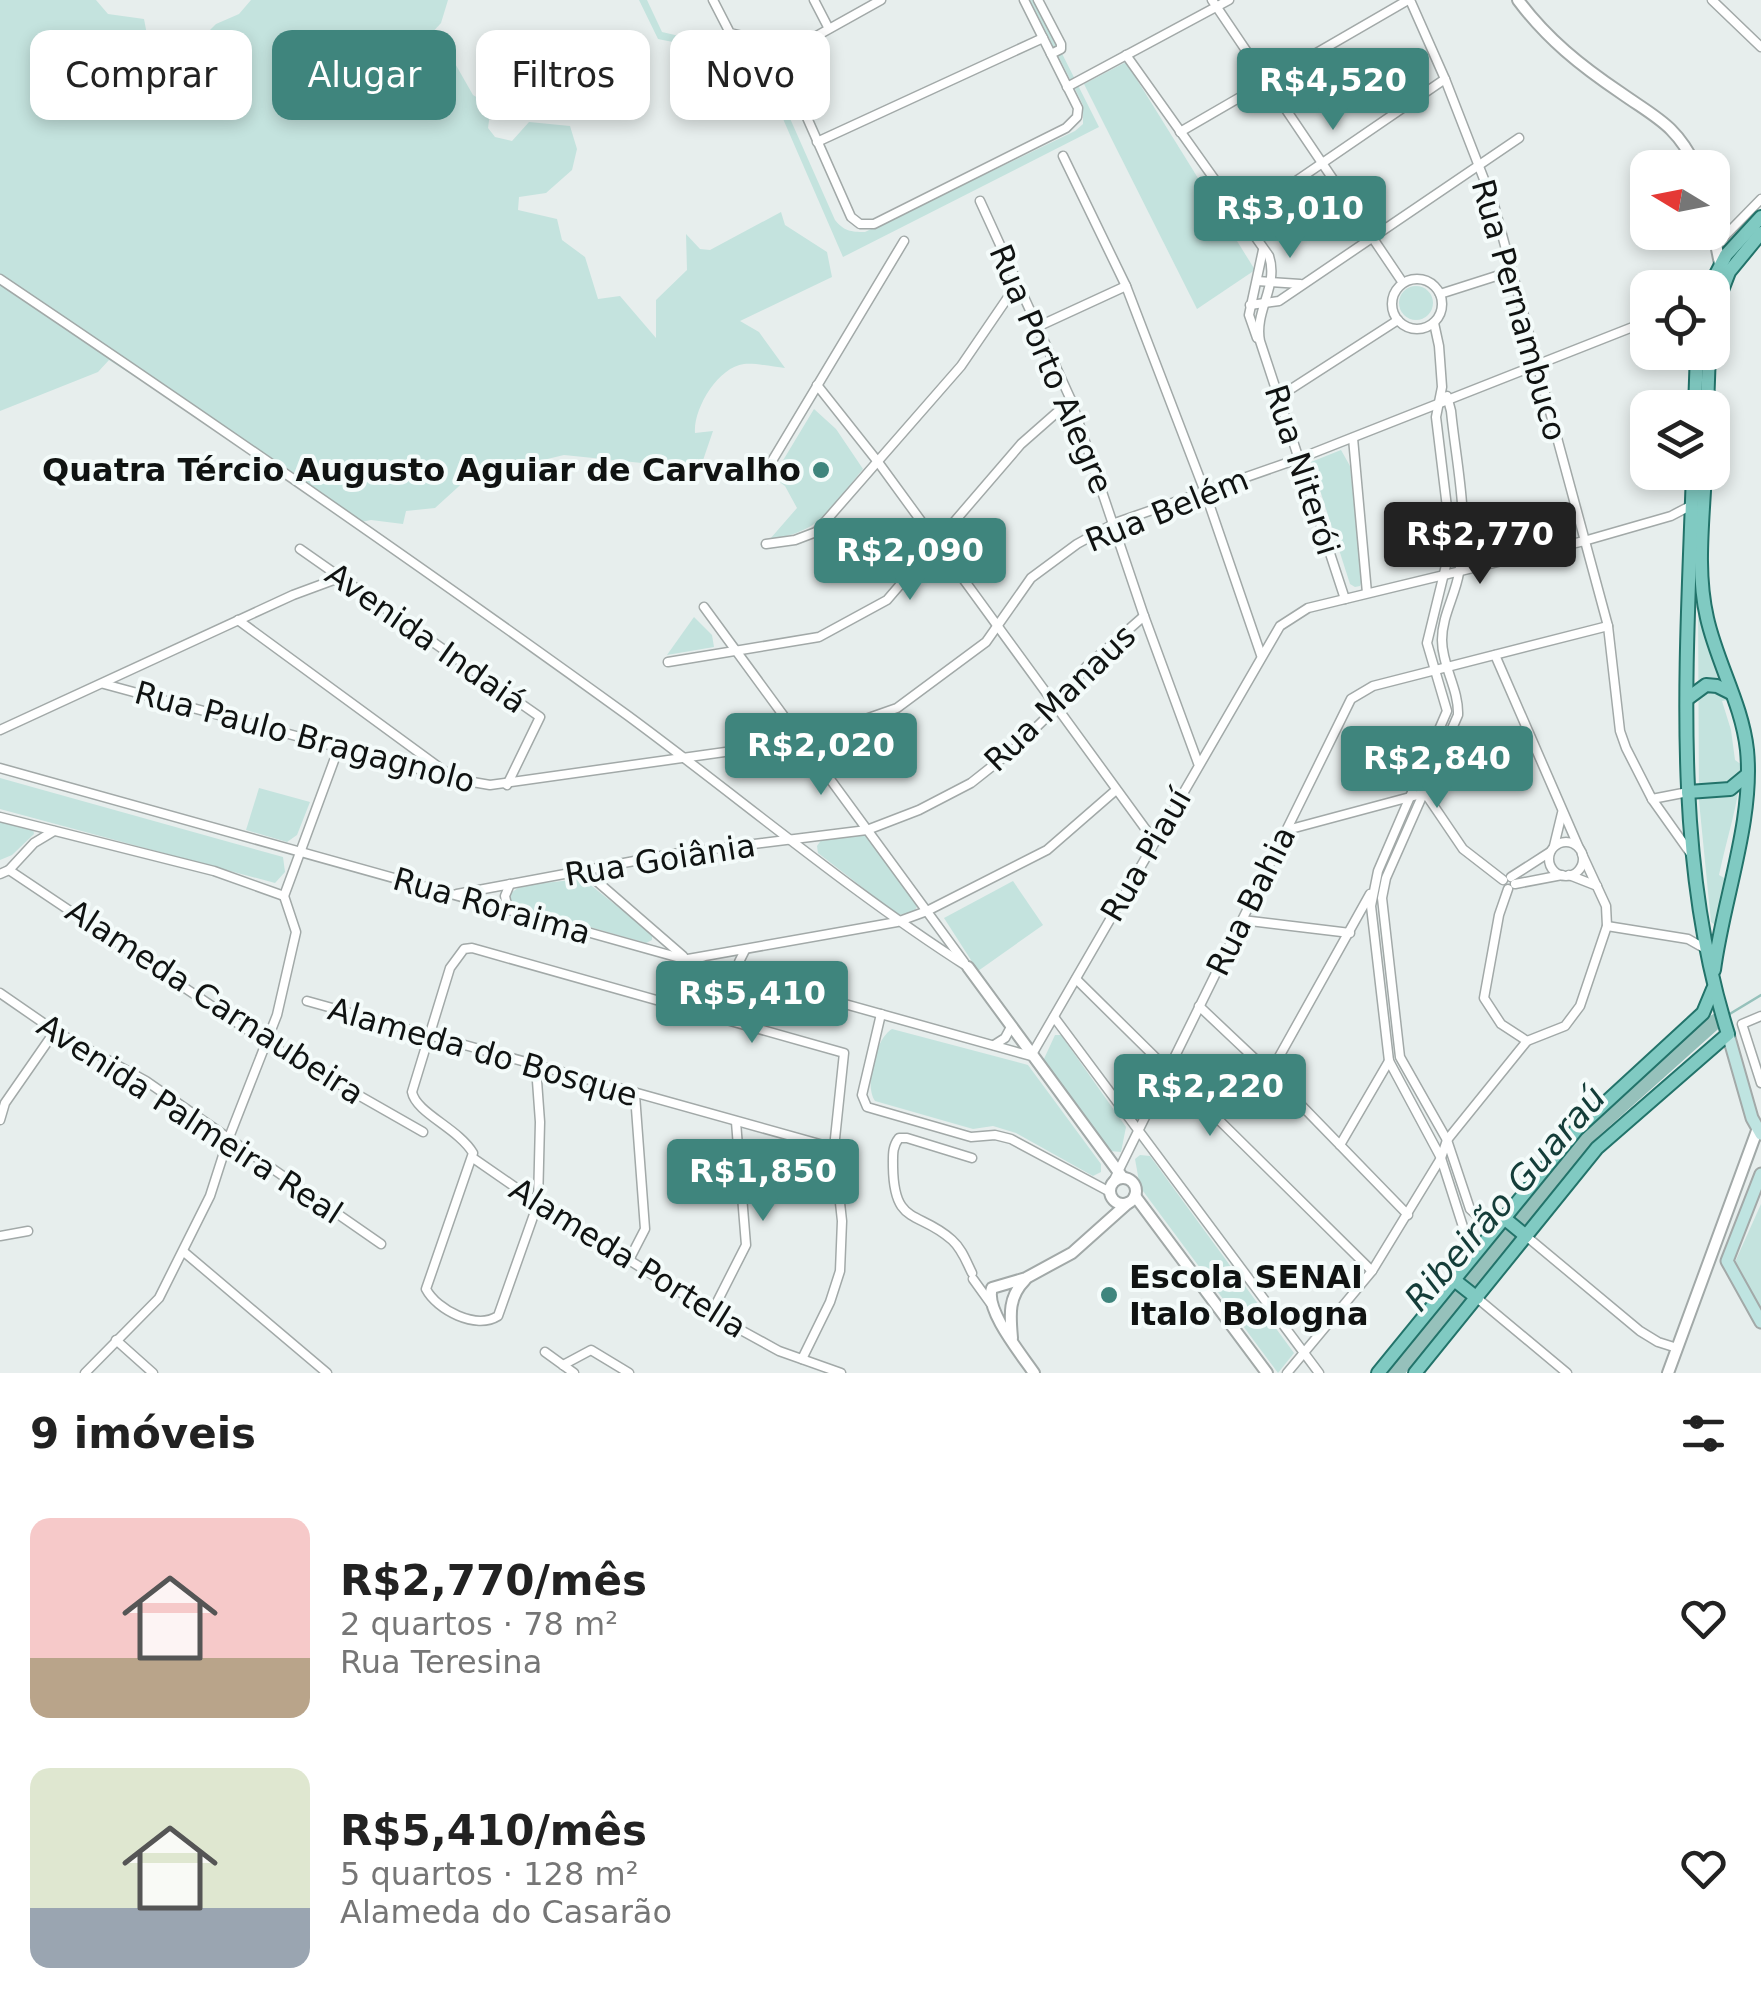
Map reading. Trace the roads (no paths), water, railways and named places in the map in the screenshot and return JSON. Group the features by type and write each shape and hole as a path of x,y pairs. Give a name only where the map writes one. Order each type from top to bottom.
{"main road":[{"path":"1717,270 1761,217"},
{"path":"1730,271 1761,234"},
{"path":"1692,490 1687,763 1693,857 1713,985 1760,1131"},
{"path":"1704,490 1704,602 1746,749 1747,775 1713,985 1704,1013"},
{"path":"1688,698 1706,685 1732,693"},
{"path":"1687,763 1713,789"},
{"path":"1688,792 1735,787 1747,775"},
{"path":"1416,1373 1464,1289 1592,1113 1710,1008 1723,1020"},
{"path":"1378,1373 1464,1289 1470,1258 1511,1226 1606,1138 1723,1020"},
{"path":"1761,1174 1727,1262 1761,1322"}],"street":[{"path":"713,0 728,30"},
{"path":"814,0 828,27"},
{"path":"823,30 882,0"},
{"path":"808,120 850,217 860,224 874,224 1066,128 1078,108 1067,87 1026,3 1038,0 1061,44 1062,48 1051,54"},
{"path":"1067,87 1214,4 1229,0"},
{"path":"1180,132 1409,0"},
{"name":"Rua Pernambuco","path":"1409,0 1445,78 1494,204 1608,626 1620,731 1652,799 1693,857"},
{"path":"1518,0 1542,33 1672,128 1686,150"},
{"path":"1712,0 1761,47"},
{"path":"1214,4 1403,283"},
{"path":"817,142 1043,38"},
{"path":"1126,54 1288,284"},
{"path":"1242,218 1445,78"},
{"path":"1264,249 1250,305 1279,301 1519,138"},
{"path":"1063,156 1126,286 1205,492 1261,654"},
{"path":"1730,231 1761,199"},
{"name":"Rua Porto Alegre","path":"980,201 1071,400 1198,764"},
{"path":"766,471 904,241"},
{"path":"1717,250 1720,264"},
{"name":"Rua Niterói","path":"1272,264 1258,322 1260,341 1345,599"},
{"path":"1440,294 1512,271"},
{"path":"0,279 626,714 897,922 968,968"},
{"path":"1270,1073 1372,890 1447,710 1427,644 1444,577 1450,532 1436,417 1442,387 1434,323 1442,307 1440,294 1424,280 1403,283 1392,303 1398,320 1415,329 1434,323"},
{"path":"1257,281 1300,284"},
{"path":"766,544 816,532 961,366 1017,284"},
{"path":"1037,328 1126,286"},
{"name":"Rua Niterói","path":"1250,305 1251,324 1260,341"},
{"path":"1277,398 1398,320"},
{"name":"Rua Belém","path":"685,758 803,741 896,708 986,642 1032,578 1076,544 1115,523 1298,460 1630,328"},
{"path":"818,385 1154,842"},
{"path":"1442,387 1449,400 1462,526 1459,573 1444,618 1442,652 1458,698 1458,715 1386,878 1382,898 1397,1045 1446,1140 1470,1209 1483,1221 1511,1226 1640,1331 1677,1348"},
{"path":"668,662 819,637 887,600 1021,444 1071,400"},
{"path":"1353,438 1368,593"},
{"name":"Rua Piauí","path":"1032,1056 1280,626 1308,608 1641,525 1692,505"},
{"path":"1671,516 1691,527"},
{"name":"Avenida Indaiá","path":"300,549 540,717 506,785"},
{"path":"0,730 238,620 340,578"},
{"path":"1420,583 1436,599"},
{"path":"704,606 1108,1158 1118,1204 1132,1200"},
{"name":"Rua Manaus","path":"867,830 971,784 1014,749 1056,708 1086,667 1144,616"},
{"path":"238,620 455,779"},
{"name":"Rua Bahia","path":"1114,1185 1138,1129 1352,699 1366,689 1608,626"},
{"path":"1287,1373 1372,1271 1441,1158 1446,1140 1527,1042 1565,1026 1572,1019 1608,926 1606,906 1495,655"},
{"name":"Rua Paulo Bragagnolo","path":"104,684 455,779 506,785 685,758"},
{"path":"85,1373 159,1298 210,1196 267,1043 296,940 295,921 284,896 339,747"},
{"name":"Rua Roraima","path":"0,768 1032,1056"},
{"path":"585,870 686,960 897,922 927,912 1047,850 1116,790"},
{"path":"1652,799 1688,792"},
{"path":"1286,830 1425,793"},
{"path":"1425,793 1463,849 1509,883 1566,875 1580,867 1580,851"},
{"path":"1562,808 1551,866 1597,886"},
{"path":"0,816 214,871 284,896"},
{"name":"Rua Goiânia","path":"453,895 672,854 867,830"},
{"path":"5,872 34,843 54,832"},
{"path":"1527,1042 1500,1024 1484,998 1494,935 1509,883 1567,842 1580,851"},
{"name":"Alameda Carnaubeira","path":"5,872 267,1043 423,1132"},
{"path":"508,910 505,896 510,884"},
{"path":"490,905 491,887"},
{"path":"1372,890 1389,1061 1441,1158 1470,1258"},
{"path":"1242,920 1352,928 1372,917 1384,916"},
{"path":"1688,939 1702,922"},
{"path":"1608,926 1688,939 1706,950"},
{"path":"430,1035 450,968 458,954 472,948 844,1053 834,1148 842,1221 840,1271 830,1302 802,1359"},
{"path":"744,950 739,962 744,976"},
{"path":"1076,979 1372,1271"},
{"name":"Avenida Palmeira Real","path":"0,992 55,1031 146,1081 381,1244"},
{"name":"Alameda do Bosque","path":"307,1002 834,1148"},
{"path":"1199,1006 1408,1215"},
{"path":"882,1014 862,1095 867,1107 970,1137 996,1135 1011,1139 1114,1185 1135,1186 1132,1200 1072,1253 1026,1278 992,1288 992,1305"},
{"path":"1761,1016 1742,1024 1761,1083"},
{"path":"1054,1017 1319,1373"},
{"path":"994,1046 1011,1027"},
{"path":"0,1120 2,1105 55,1031"},
{"name":"Alameda Portella","path":"430,1035 415,1075 412,1098 417,1107 464,1140 473,1158 538,1204 766,1344 841,1373"},
{"path":"1386,1048 1397,1045"},
{"path":"1340,1145 1389,1061"},
{"path":"473,1158 426,1282 429,1296 474,1322 498,1316 538,1204 540,1122 536,1067"},
{"path":"1395,1074 1405,1067"},
{"path":"629,1260 645,1230 635,1095"},
{"path":"713,1310 746,1245 736,1122"},
{"path":"1668,1373 1760,1131"},
{"path":"972,1158 899,1138 892,1150 894,1190 898,1202 912,1217 951,1238 961,1250 972,1276 1028,1370"},
{"path":"1107,1222 1114,1185"},
{"path":"1132,1200 1267,1373"},
{"path":"0,1236 28,1230"},
{"path":"1713,1251 1727,1262"},
{"path":"184,1252 328,1373"},
{"path":"992,1305 1002,1308 1026,1278"},
{"path":"1003,1284 1012,1299 1012,1339"},
{"path":"1464,1289 1566,1373"},
{"path":"116,1340 153,1373"},
{"path":"563,1365 590,1350 628,1373"},
{"path":"545,1352 574,1373"}],"waterway":[{"name":"Ribeirão Guaraú","path":"1728,1015 1761,995"},
{"name":"Ribeirão Guaraú","path":"1396,1373 1592,1132 1716,1021"}],"place":[{"name":"Quatra Tércio Augusto Aguiar de Carvalho","path":"821,470"},
{"name":"Escola SENAI Italo Bologna","path":"1109,1295"}]}
